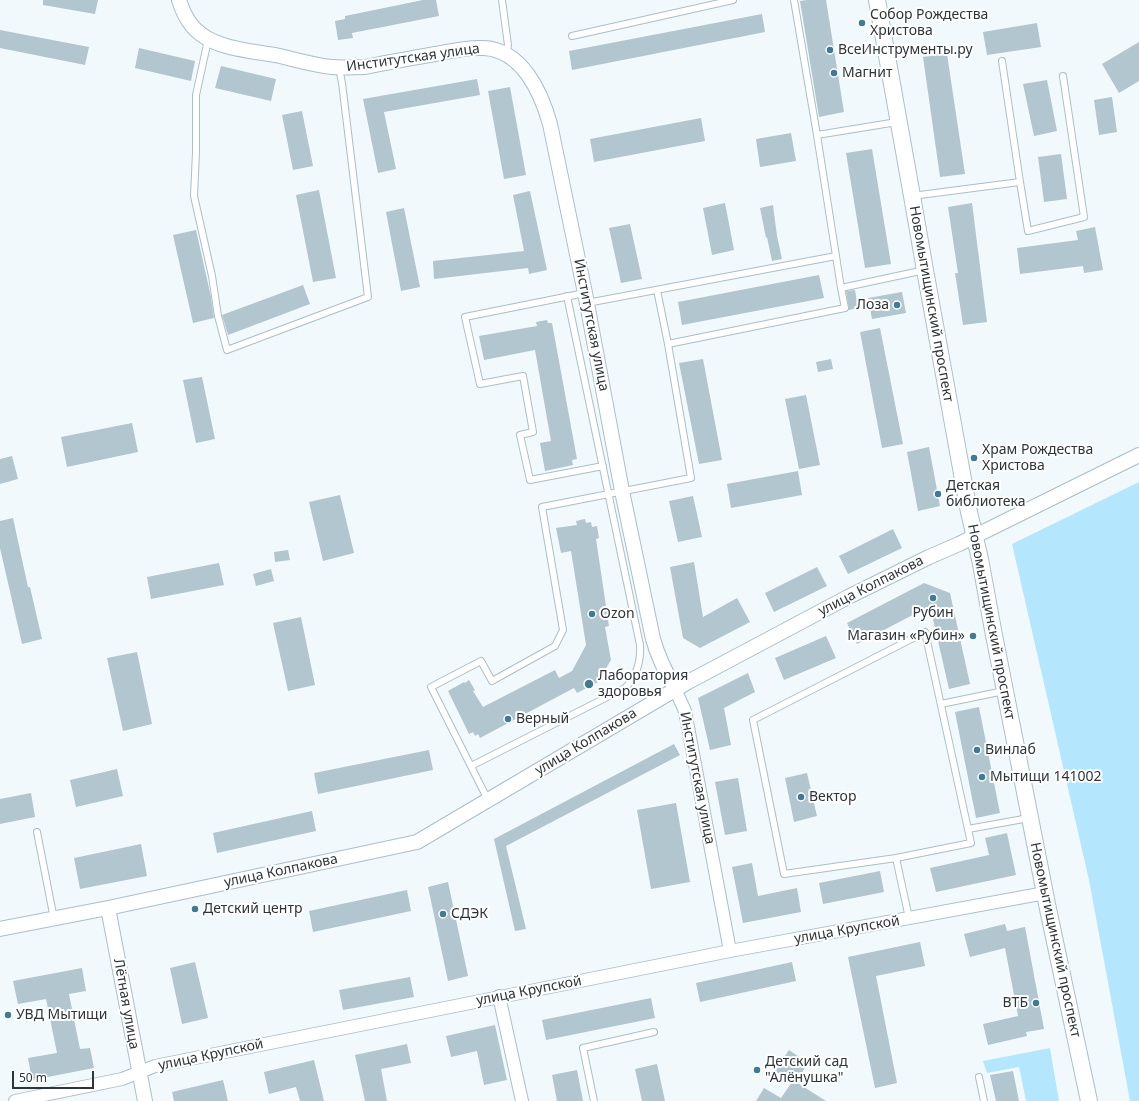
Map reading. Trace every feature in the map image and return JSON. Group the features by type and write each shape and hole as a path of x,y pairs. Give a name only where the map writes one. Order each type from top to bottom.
{"main road":[{"name":"Новомытищинский проспект","path":"877,0 924,270 974,536 980,559 992,630 1044,892 1088,1101"}],"street":[{"name":"Институтская улица","path":"179,0 185,15 200,34 208,40 239,49 339,68 365,67 459,49 490,48 506,55 520,66 533,83 546,109 552,132 586,298 616,493 657,654 685,711 730,951"},
{"name":"улица Колпакова","path":"0,929 108,908 417,842 675,689 841,601 1139,455"},
{"name":"улица Крупской","path":"15,1101 122,1079 155,1066 499,996 1044,892"},
{"name":"Лётная улица","path":"108,908 145,1101"},
{"path":"499,996 522,1101"}],"lane":[{"path":"502,0 508,45 506,55"},
{"path":"572,36 733,0"},
{"path":"668,344 845,308 794,0"},
{"path":"208,40 196,95 194,196 212,276 218,316 227,350 368,297 339,68"},
{"path":"1002,61 1028,230 1084,217 1063,76"},
{"path":"817,135 899,122"},
{"path":"912,196 1020,182"},
{"path":"603,466 530,480 520,435 533,432 523,376 480,384 465,317 567,296 586,298 657,290 836,256"},
{"path":"841,288 924,270"},
{"path":"488,800 431,687 481,661 492,681 555,646 564,630 542,507 690,478 668,344 657,290"},
{"path":"471,766 619,691 629,684 635,675 639,662 640,645 616,493 603,466 567,296"},
{"path":"925,632 968,829 971,843 896,858 784,874 753,720 925,632"},
{"path":"941,704 1005,691"},
{"path":"968,829 1030,818"},
{"path":"37,832 54,919"},
{"path":"896,858 909,918"},
{"path":"594,1101 583,1048 654,1032"},
{"path":"979,1077 984,1101"}],"shaded area":[{"path":"1139,482 1139,1101 1130,1101 1089,880 1012,544"},
{"path":"1050,1048 1059,1101 1026,1101 1019,1067 987,1073 983,1061"}],"building":[{"path":"43,0 98,0 95,14 43,5"},
{"path":"423,0 436,0 439,16 352,33 353,38 338,40 335,21 345,19 345,16"},
{"path":"826,0 844,112 819,117 800,1"},
{"path":"762,14 765,32 572,70 569,51"},
{"path":"1037,23 1041,47 987,55 983,32"},
{"path":"0,30 89,47 85,65 0,48"},
{"path":"1139,42 1139,81 1119,93 1102,64"},
{"path":"139,48 195,61 191,81 135,68"},
{"path":"947,54 965,174 940,177 923,57"},
{"path":"221,66 276,79 271,101 215,88"},
{"path":"477,79 480,95 384,112 396,169 378,173 363,99"},
{"path":"1047,80 1057,131 1034,136 1023,84"},
{"path":"510,87 526,175 504,179 488,91"},
{"path":"1112,97 1117,132 1099,135 1094,100"},
{"path":"302,111 313,166 293,170 282,115"},
{"path":"701,118 705,141 594,162 590,139"},
{"path":"791,133 796,161 760,167 756,139"},
{"path":"872,149 891,264 865,268 846,153"},
{"path":"1061,154 1067,199 1044,202 1038,157"},
{"path":"319,190 336,278 313,282 296,195"},
{"path":"530,191 547,270 529,274 528,268 434,279 433,261 524,251 513,195"},
{"path":"725,203 734,250 712,255 703,208"},
{"path":"972,203 987,322 963,325 955,273 958,273 948,207"},
{"path":"773,205 782,259 772,261 760,208"},
{"path":"404,208 420,287 401,291 386,212"},
{"path":"630,224 642,279 621,283 609,228"},
{"path":"1095,227 1103,270 1084,273 1083,266 1020,274 1017,248 1078,240 1076,231"},
{"path":"196,230 211,297 214,318 193,323 173,235"},
{"path":"819,275 824,298 682,325 678,302"},
{"path":"303,285 310,304 228,335 222,315"},
{"path":"855,290 858,308 849,310 846,291"},
{"path":"902,292 906,313 872,319 868,298"},
{"path":"547,320 548,323 552,323 577,459 572,460 573,465 545,471 540,443 551,441 535,350 484,360 479,336 537,326 536,322"},
{"path":"880,328 903,444 882,448 860,332"},
{"path":"703,359 722,460 699,464 679,363"},
{"path":"831,359 833,369 818,372 816,362"},
{"path":"202,377 215,439 196,443 183,380"},
{"path":"806,395 820,465 799,469 785,399"},
{"path":"132,423 138,452 67,467 61,437"},
{"path":"929,447 940,506 918,511 907,452"},
{"path":"12,456 18,479 0,484 0,459"},
{"path":"798,471 802,495 731,508 727,484"},
{"path":"340,495 354,553 323,561 309,502"},
{"path":"693,496 702,537 678,542 669,501"},
{"path":"13,518 28,587 30,587 42,639 22,644 0,548 0,521"},
{"path":"585,519 586,523 591,522 592,527 597,526 599,538 596,539 609,626 605,627 611,660 598,682 577,693 574,688 480,738 478,734 475,736 473,732 469,734 448,691 469,680 475,690 473,691 483,707 555,670 559,678 572,671 586,645 571,551 561,553 556,528 577,525 576,521"},
{"path":"893,529 902,548 848,574 839,556"},
{"path":"288,550 290,560 275,562 274,552"},
{"path":"694,562 703,617 737,598 750,622 700,648 683,638 670,567"},
{"path":"219,563 224,585 151,599 147,577"},
{"path":"817,567 827,586 774,612 765,593"},
{"path":"271,569 274,581 256,586 253,574"},
{"path":"924,583 950,593 970,684 949,689 930,606 857,644 847,623"},
{"path":"301,617 315,685 288,691 273,623"},
{"path":"826,636 836,658 784,680 775,658"},
{"path":"137,652 152,724 123,731 107,658"},
{"path":"748,673 755,692 724,708 731,745 710,750 698,698"},
{"path":"979,707 1000,813 976,818 955,712"},
{"path":"674,744 680,755 506,846 526,929 515,931 494,839"},
{"path":"429,750 433,770 318,794 314,773"},
{"path":"117,769 123,796 76,807 70,780"},
{"name":"Вектор","path":"807,773 817,816 794,822 785,778"},
{"path":"738,778 747,831 725,835 715,782"},
{"path":"31,793 35,817 0,824 0,799"},
{"path":"676,803 690,882 651,889 637,810"},
{"path":"312,811 316,831 217,853 213,833"},
{"path":"1007,833 1016,875 936,892 930,868 989,855 985,838"},
{"path":"141,844 147,876 80,889 74,858"},
{"path":"752,863 758,896 797,888 801,912 743,923 732,867"},
{"path":"880,871 884,892 823,904 819,883"},
{"path":"448,882 468,976 448,981 428,887"},
{"path":"407,890 411,911 313,932 309,911"},
{"path":"1005,924 1007,931 1025,927 1044,1029 1026,1032 1027,1036 988,1045 983,1024 1018,1016 1005,948 970,957 964,934"},
{"path":"920,942 925,966 876,976 897,1083 875,1088 848,957"},
{"path":"195,962 208,1018 182,1024 170,968"},
{"path":"792,962 796,981 700,1002 696,983"},
{"path":"82,968 86,991 69,994 80,1049 90,1048 94,1068 32,1080 28,1058 57,1053 46,999 18,1004 13,981"},
{"path":"410,977 414,997 343,1010 339,990"},
{"path":"651,998 655,1018 546,1040 542,1020"},
{"path":"495,1025 507,1080 484,1085 477,1051 451,1057 446,1036"},
{"path":"407,1044 411,1063 381,1069 387,1101 365,1101 355,1055"},
{"path":"789,1050 808,1063 796,1082 826,1101 756,1101 764,1088 781,1098 792,1082 775,1071"},
{"path":"314,1060 324,1101 300,1101 296,1087 269,1094 264,1072"},
{"path":"657,1064 665,1101 642,1101 635,1069"},
{"path":"577,1070 583,1101 557,1101 552,1075"},
{"path":"1013,1071 1019,1101 996,1101 990,1075"},
{"path":"223,1080 228,1101 174,1101 172,1092"}],"place":[{"name":"Собор Рождества Христова","path":"862,23"},
{"name":"ВсеИнструменты.ру","path":"830,50"},
{"name":"Магнит","path":"834,73"},
{"name":"Лоза","path":"897,305"},
{"name":"Храм Рождества Христова","path":"974,458"},
{"name":"Детская библиотека","path":"938,494"},
{"name":"Рубин","path":"933,598"},
{"name":"Ozon","path":"592,614"},
{"name":"Магазин «Рубин»","path":"973,636"},
{"name":"Лаборатория здоровья","path":"589,684"},
{"name":"Верный","path":"508,719"},
{"name":"Винлаб","path":"977,750"},
{"name":"Мытищи 141002","path":"982,777"},
{"name":"Вектор","path":"801,797"},
{"name":"Детский центр","path":"195,909"},
{"name":"СДЭК","path":"443,914"},
{"name":"ВТБ","path":"1036,1003"},
{"name":"УВД Мытищи","path":"8,1015"},
{"name":"Детский сад \"Алёнушка\"","path":"757,1070"}]}
